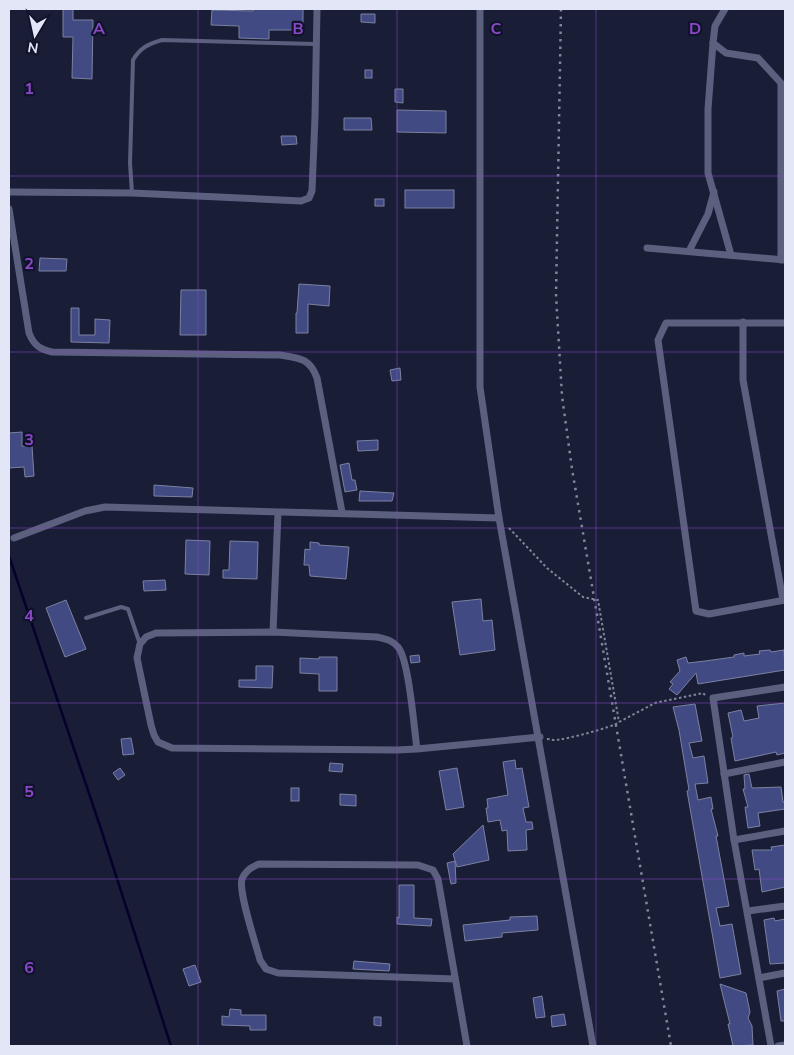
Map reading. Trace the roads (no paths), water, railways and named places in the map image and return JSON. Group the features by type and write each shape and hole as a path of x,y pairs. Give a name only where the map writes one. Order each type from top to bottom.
{"street":[{"path":"9,192 132,193 301,201 309,198 312,191 315,118 316,9"},
{"path":"480,9 480,387 499,518 594,1046"},
{"path":"725,9 715,26 713,43 708,109 708,173 731,255"},
{"path":"647,248 783,260 781,83 758,58 726,53 713,43"},
{"path":"689,252 708,214 714,192"},
{"path":"9,209 29,333 34,344 41,349 52,352 280,355 301,359 308,363 314,370 317,378 342,512"},
{"path":"743,322 744,380 784,600 709,614 696,611 658,340 666,323 743,322 785,324"},
{"path":"14,538 85,511 105,507 278,513 342,512 499,518"},
{"path":"273,632 278,513"},
{"path":"417,749 405,661 399,648 390,640 377,637 273,632 156,633 146,637 140,644 137,658 150,725 158,742 172,748 387,750 417,749 540,738"},
{"path":"771,1046 734,840 714,698 785,687"},
{"path":"724,774 785,762"},
{"path":"734,840 785,832"},
{"path":"455,979 278,973 266,969 260,960 241,887 245,873 250,868 259,864 418,865 433,870 438,879 467,1046"},
{"path":"748,911 785,906"},
{"path":"759,978 785,973"},
{"path":"778,1046 785,1045"}],"lane":[{"path":"132,193 130,163 133,60 139,50 149,43 162,40 316,44"},
{"path":"86,618 121,606 128,609 140,644"}],"waterway":[{"path":"9,556 101,829 171,1046"}],"railway":[{"path":"561,9 556,295 562,396 572,469 671,1046"}]}
